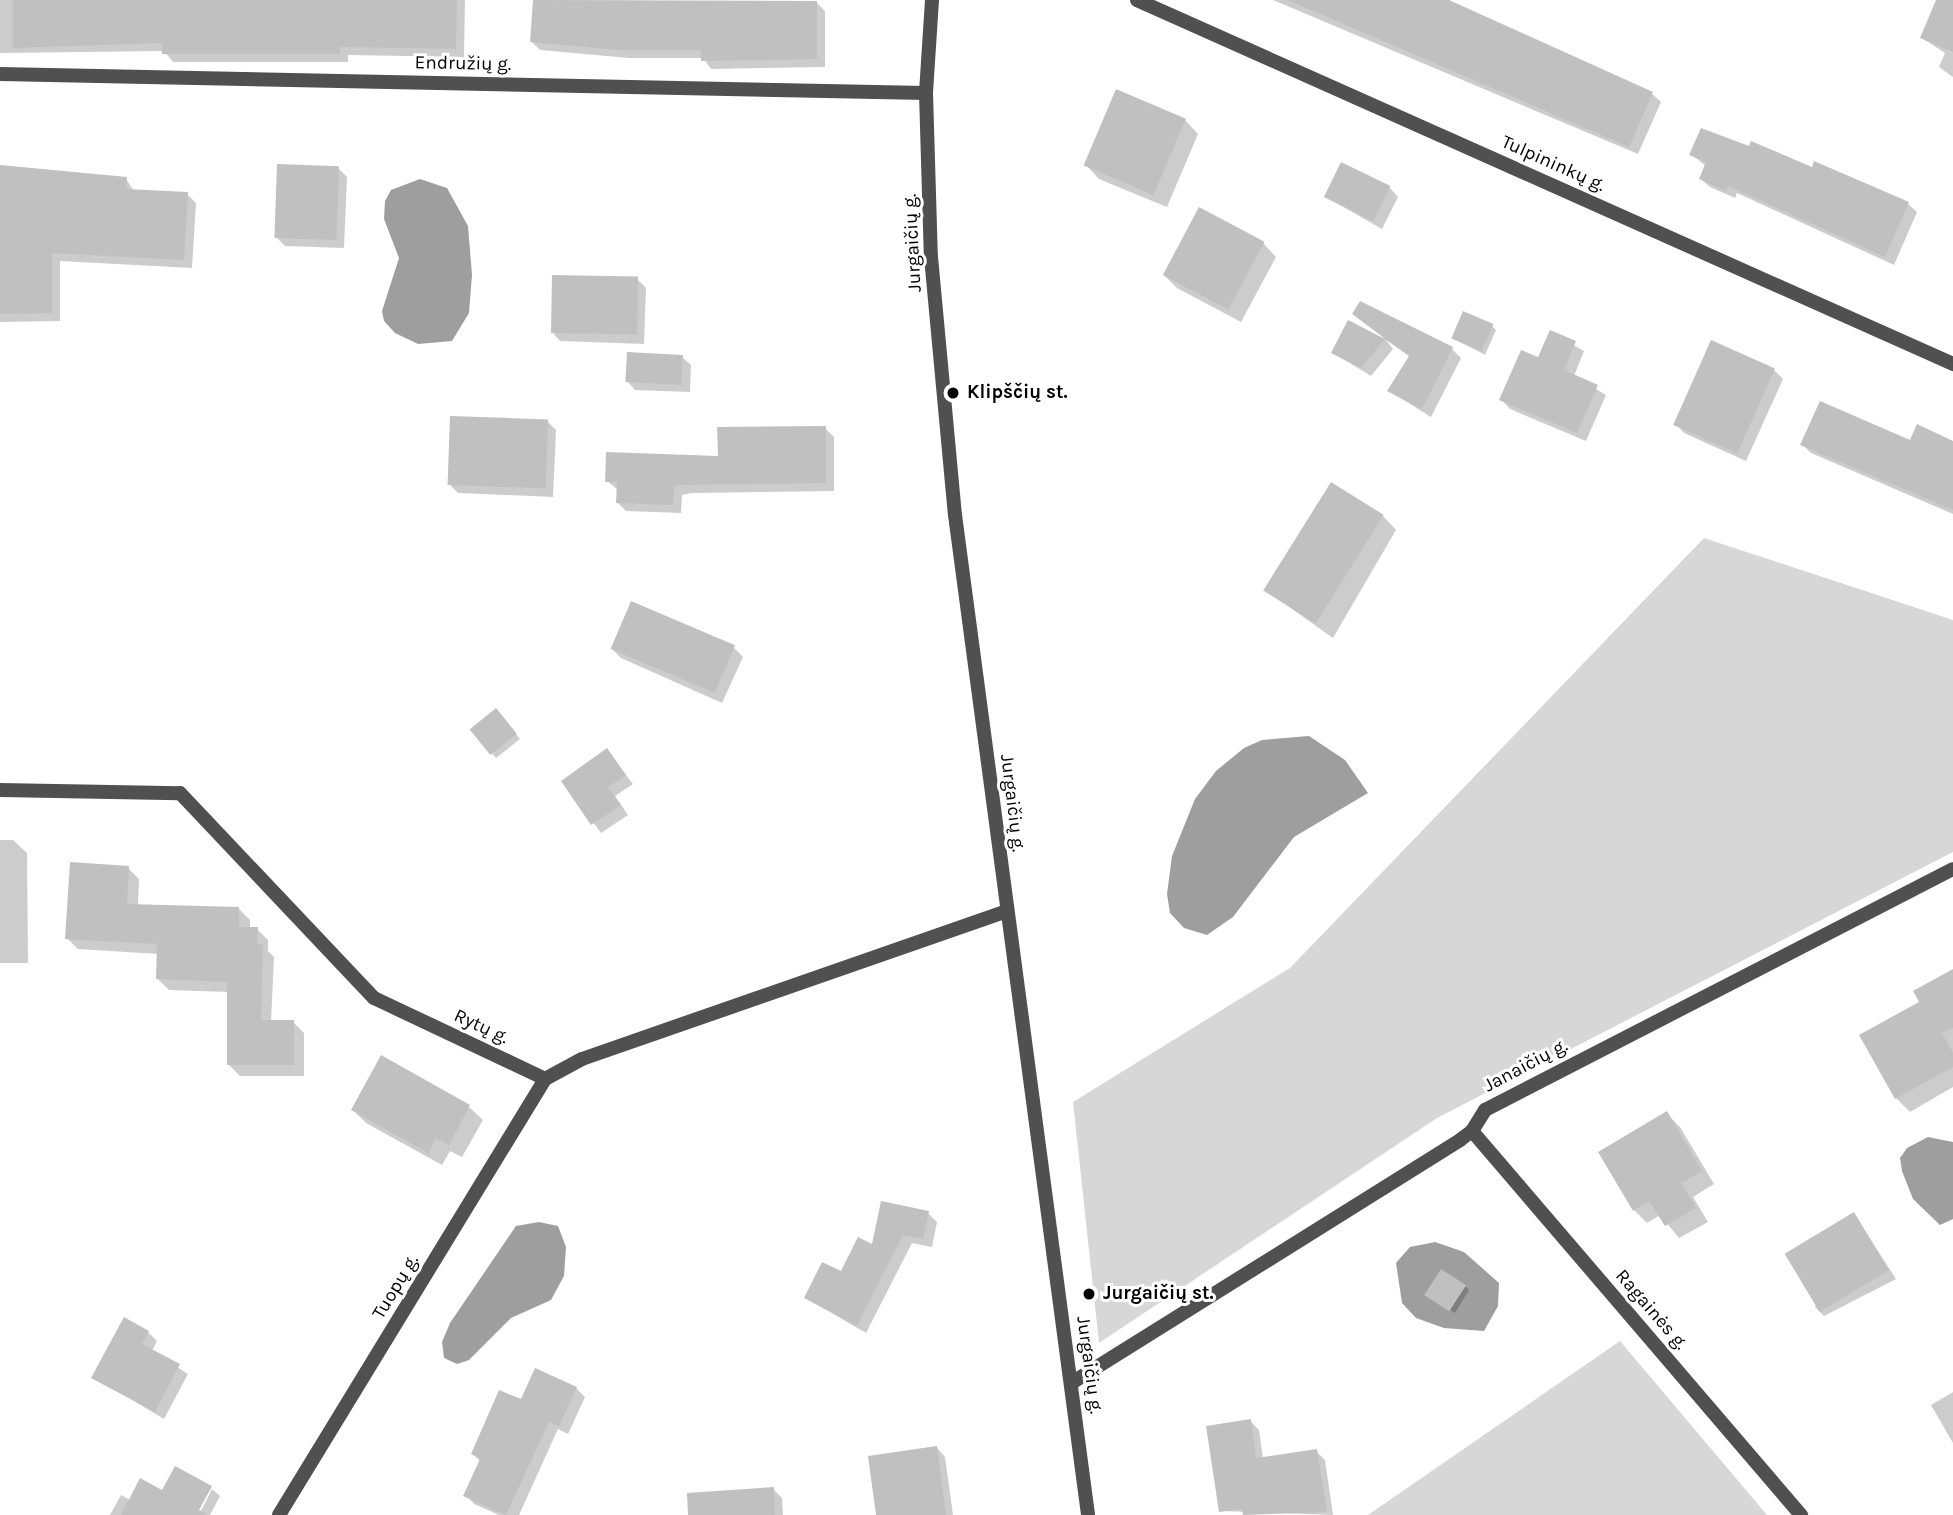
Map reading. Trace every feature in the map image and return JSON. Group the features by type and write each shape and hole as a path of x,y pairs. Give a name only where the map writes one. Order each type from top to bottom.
{"street":[{"name":"Jurgaičių g.","path":"932,0 926,93 931,257 955,515 1006,911 1073,1382 1088,1515"},
{"name":"Tulpininkų g.","path":"1137,0 1953,364"},
{"name":"Endružių g.","path":"0,74 926,93"},
{"name":"Rytų g.","path":"0,790 180,793 374,998 545,1079"},
{"name":"Janaičių g.","path":"1073,1382 1472,1131 1485,1110 1953,869"},
{"path":"545,1079 582,1059 1006,911"},
{"name":"Tuopų g.","path":"279,1515 545,1079"},
{"name":"Ragainės g.","path":"1472,1131 1801,1515"}],"shaded area":[{"path":"420,179 447,188 468,226 472,275 469,313 452,341 418,344 395,333 384,321 382,311 399,258 384,219 385,201 391,190"},
{"path":"1704,538 1953,620 1953,852 1437,1118 1099,1343 1073,1102 1290,968"},
{"path":"1309,736 1345,760 1368,793 1294,837 1233,917 1207,935 1184,928 1170,913 1167,894 1172,856 1195,799 1216,771 1244,748 1262,740"},
{"path":"1928,1137 1953,1142 1953,1219 1940,1225 1913,1199 1900,1158 1907,1148"},
{"path":"539,1222 558,1226 566,1247 564,1276 551,1300 511,1318 469,1360 457,1364 444,1358 442,1342 450,1323 516,1226"},
{"path":"1435,1242 1464,1252 1499,1283 1498,1306 1484,1331 1444,1328 1416,1318 1402,1303 1396,1263 1410,1247"},
{"path":"1620,1341 1767,1515 1368,1515"}],"building":[{"path":"13,0 457,0 456,49 340,47 340,54 162,54 162,43 13,48"},
{"path":"533,0 817,1 817,59 701,61 701,50 619,50 530,42"},
{"path":"1288,0 1449,0 1653,92 1629,147"},
{"path":"1936,0 1953,0 1953,52 1920,38"},
{"path":"1116,89 1186,119 1154,195 1084,165"},
{"path":"1701,128 1749,146 1751,141 1812,167 1814,161 1909,202 1885,257 1728,186 1726,191 1699,179 1706,162 1689,155"},
{"path":"1341,162 1390,186 1373,221 1324,197"},
{"path":"277,164 339,166 336,240 274,238"},
{"path":"0,165 127,177 126,189 188,192 184,260 52,253 52,313 0,314"},
{"path":"1199,207 1264,242 1228,310 1163,275"},
{"path":"552,275 638,277 637,334 551,333"},
{"path":"1360,301 1453,347 1422,409 1387,391 1409,356 1352,314"},
{"path":"1463,311 1493,324 1482,352 1451,339"},
{"path":"1348,320 1385,339 1361,368 1331,353"},
{"path":"1550,330 1576,341 1564,370 1598,385 1577,433 1499,400 1521,350 1538,357"},
{"path":"1711,340 1775,368 1737,453 1673,425"},
{"path":"627,352 683,355 681,385 625,382"},
{"path":"1820,401 1910,440 1917,424 1953,441 1953,510 1800,445"},
{"path":"450,416 548,419 546,488 448,485"},
{"path":"826,426 826,483 674,486 673,505 616,503 617,482 605,482 606,452 718,456 717,427"},
{"path":"1331,482 1384,515 1316,623 1263,591"},
{"path":"631,601 735,645 715,693 611,649"},
{"path":"496,708 517,734 490,755 470,729"},
{"path":"607,748 626,775 608,787 621,805 591,825 561,781"},
{"path":"70,862 129,866 127,904 239,907 239,927 258,927 257,944 263,944 261,1020 294,1020 294,1065 227,1065 227,982 156,979 157,944 65,939"},
{"path":"1953,969 1953,1028 1942,1033 1953,1053 1953,1067 1895,1099 1859,1035 1919,1002 1913,991"},
{"path":"381,1055 470,1105 449,1145 436,1138 428,1153 351,1110"},
{"path":"1667,1111 1702,1171 1681,1183 1696,1208 1665,1226 1649,1201 1633,1211 1598,1152"},
{"path":"881,1201 929,1211 923,1239 903,1235 857,1326 804,1298 822,1262 841,1271 858,1237 872,1244"},
{"path":"1854,1212 1889,1270 1820,1312 1785,1254"},
{"path":"1441,1269 1466,1285 1449,1311 1424,1295"},
{"path":"124,1317 149,1331 142,1344 180,1364 155,1412 91,1378"},
{"path":"535,1368 577,1387 559,1426 549,1422 506,1515 463,1496 480,1459 471,1454 499,1390 521,1399"},
{"path":"1251,1419 1256,1458 1317,1449 1327,1512 1243,1515 1242,1509 1219,1512 1206,1426"},
{"path":"937,1446 946,1515 876,1515 868,1456"},
{"path":"175,1466 212,1486 199,1510 208,1515 121,1515 140,1478 162,1490"},
{"path":"774,1487 775,1515 688,1515 687,1493"}],"place":[{"name":"Klipščių st.","path":"953,393"},
{"name":"Jurgaičių st.","path":"1089,1294"}]}
